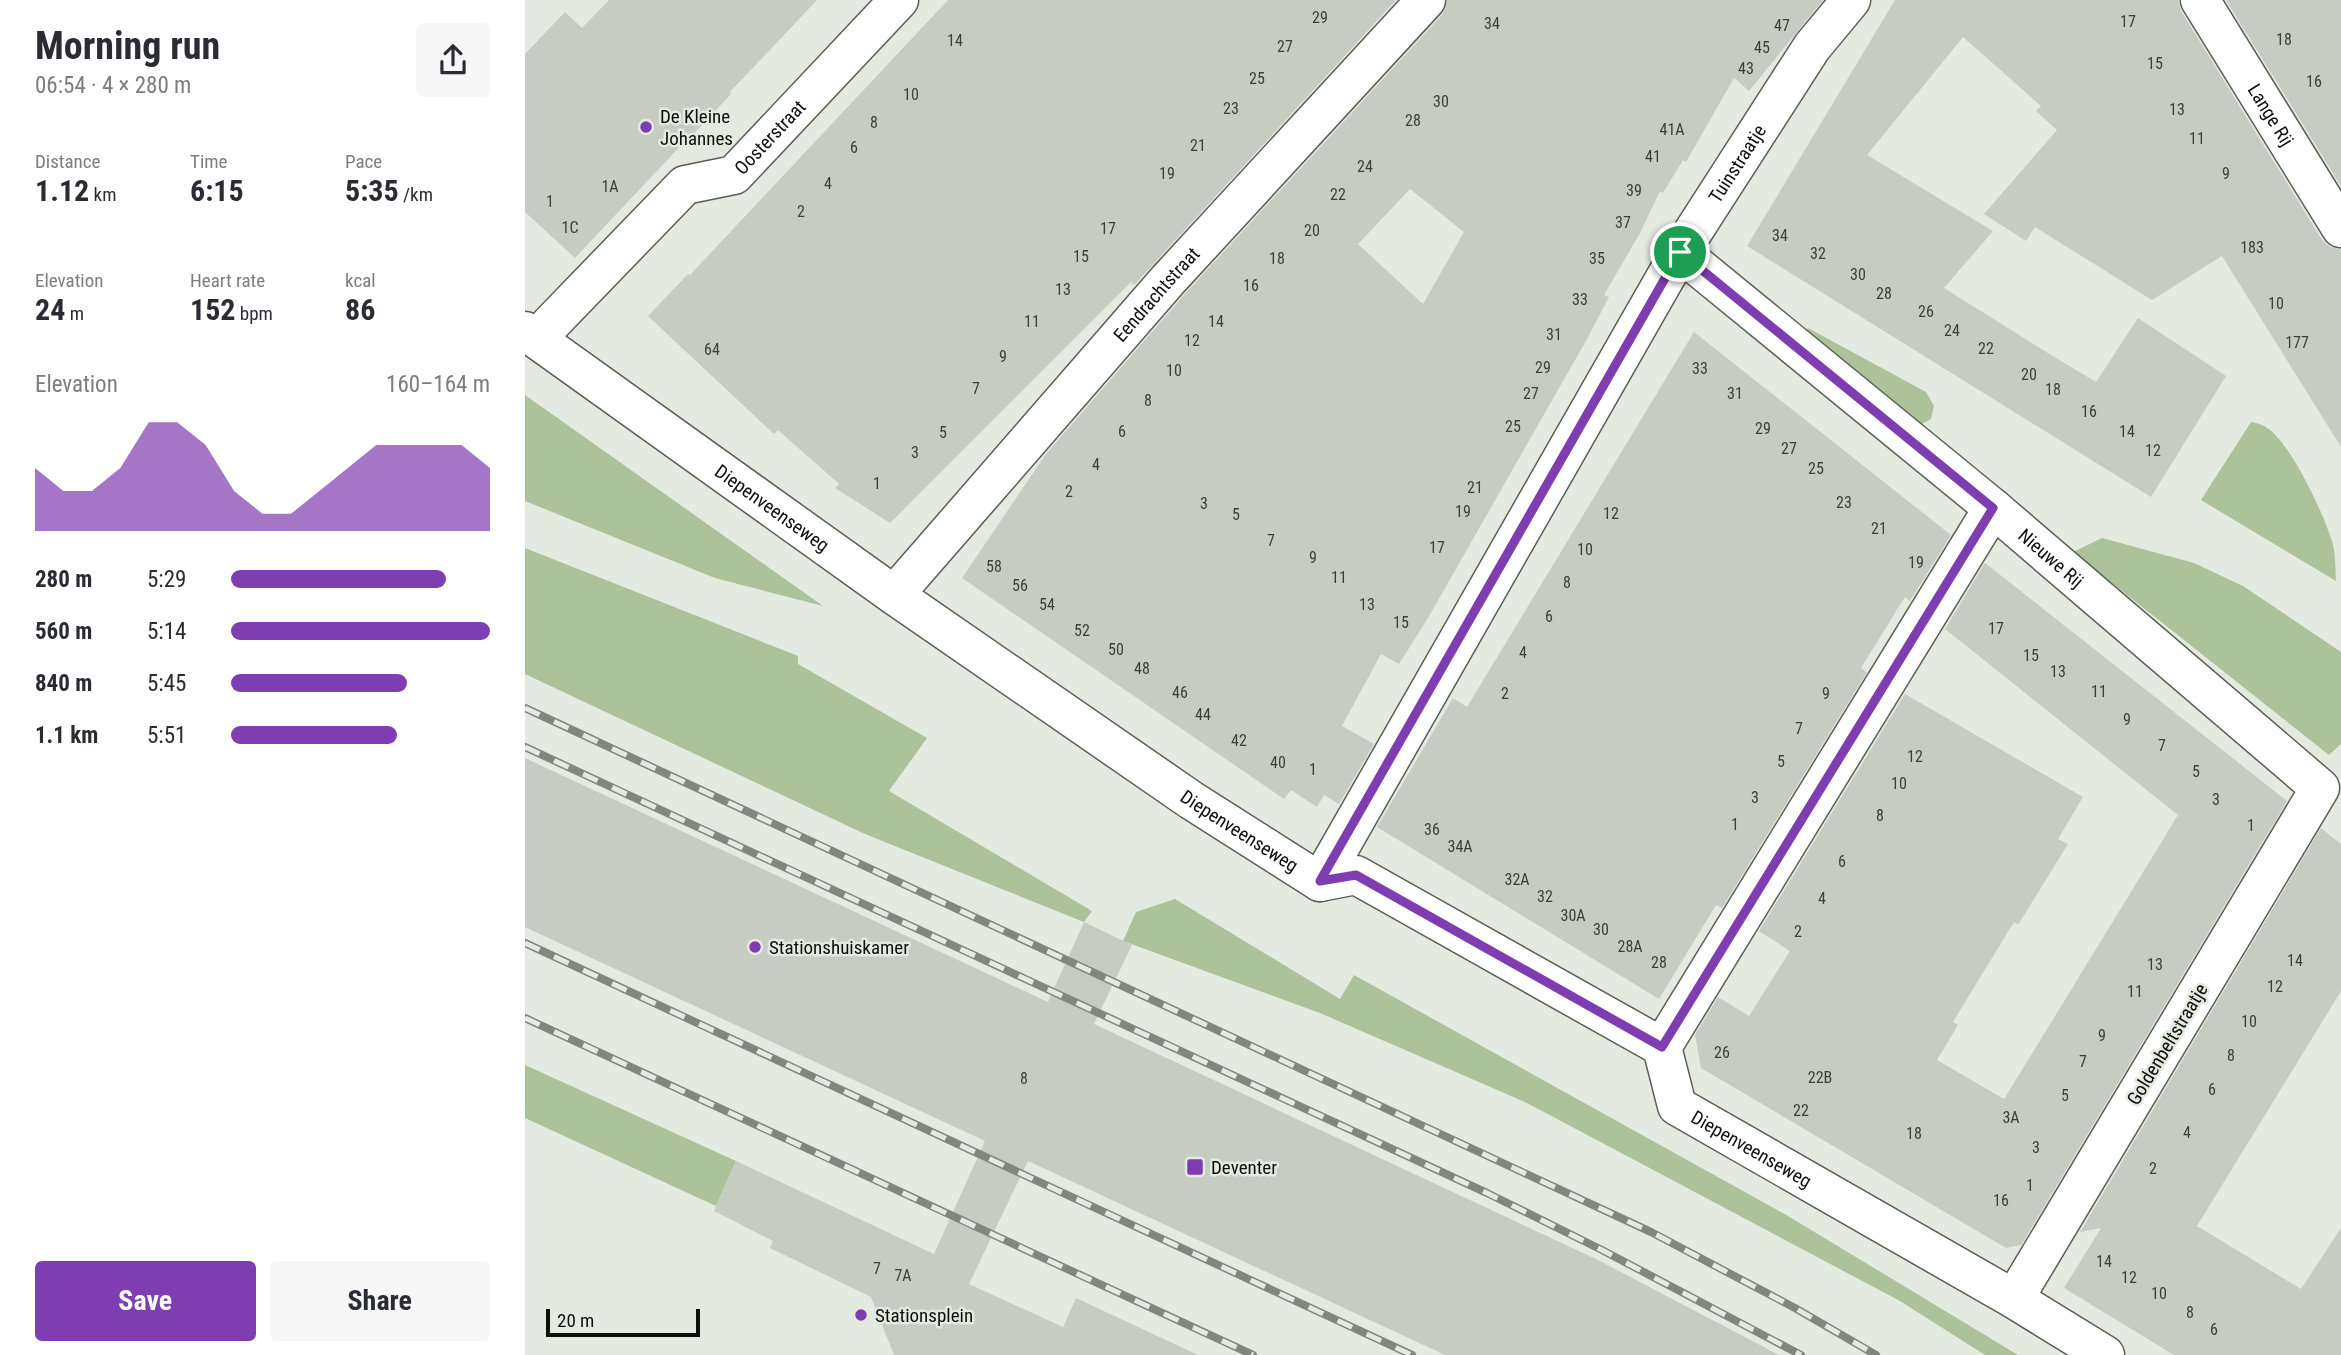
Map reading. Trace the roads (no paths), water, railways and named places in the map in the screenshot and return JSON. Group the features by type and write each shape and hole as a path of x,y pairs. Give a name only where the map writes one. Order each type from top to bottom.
{"street":[{"name":"Oosterstraat","path":"531,335 685,185 734,175 899,0"},
{"name":"Eendrachtstraat","path":"894,595 1168,280 1426,0"},
{"name":"Tuinstraatje","path":"1320,881 1680,252 1812,47 1851,0"},
{"name":"Lange Rij","path":"2200,0 2341,228"},
{"name":"Nieuwe Rij","path":"1680,252 1993,508 2320,788"},
{"name":"Diepenveenseweg","path":"531,335 894,595 1191,800 1320,881 1356,875 1662,1047 1677,1106 2014,1299 2105,1355"},
{"path":"1662,1047 1993,508"},
{"name":"Goldenbeltstraatje","path":"2014,1299 2320,788"}],"railway":[{"path":"525,708 1651,1232 1795,1308 1876,1355"},
{"path":"525,747 1487,1193 1801,1355"},
{"path":"525,943 1412,1355"},
{"path":"525,1018 1253,1355"}],"place":[{"name":"De Kleine Johannes","path":"646,127"},
{"name":"Stationshuiskamer","path":"755,947"},
{"name":"Deventer","path":"1195,1167"},
{"name":"Stationsplein","path":"861,1315"}]}
